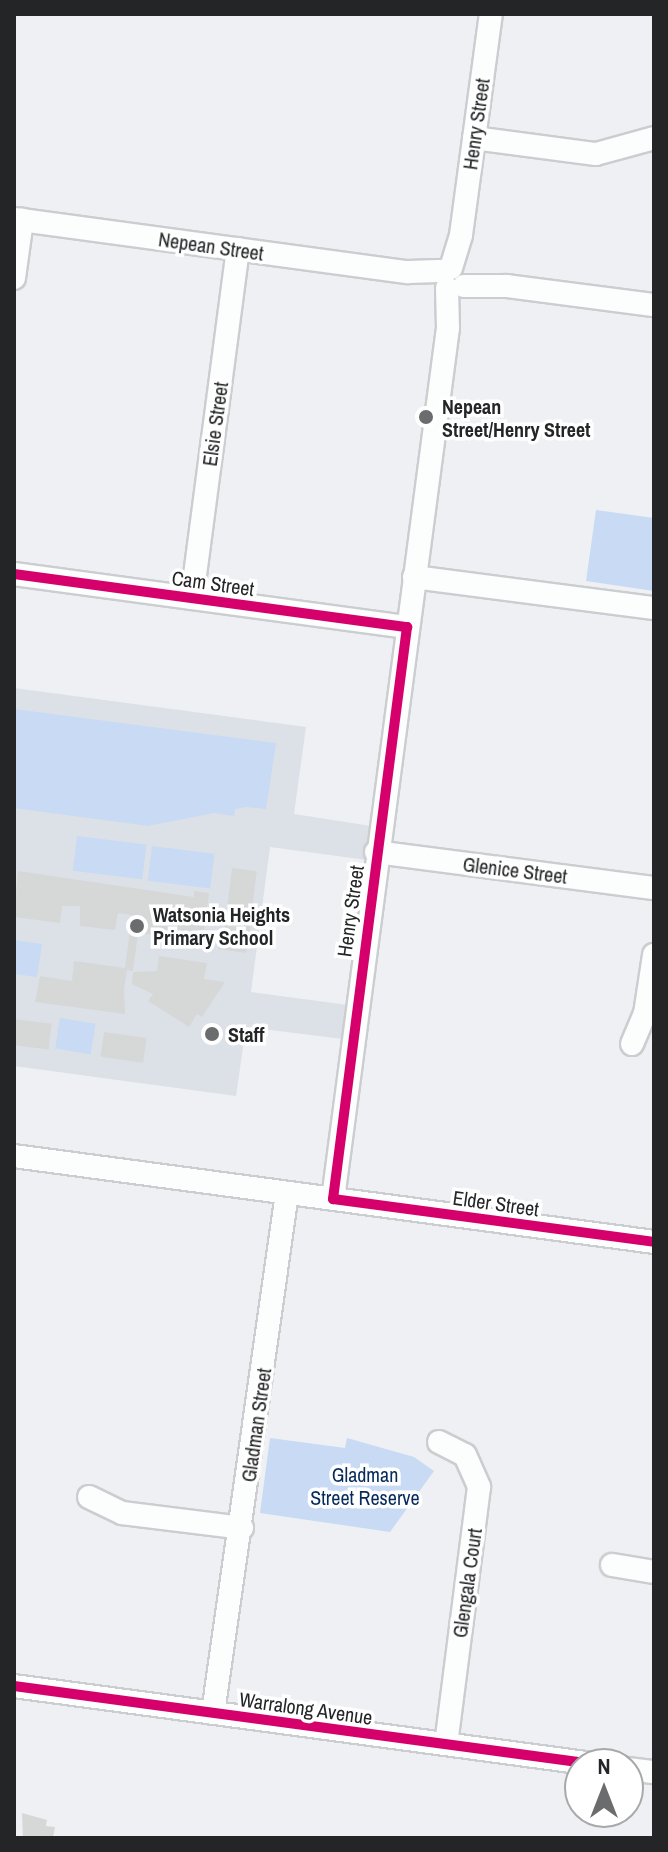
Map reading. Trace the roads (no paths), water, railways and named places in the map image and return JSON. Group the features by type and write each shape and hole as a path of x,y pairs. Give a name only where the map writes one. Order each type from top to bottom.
{"street":[{"name":"Henry Street","path":"333,1199 376,852 491,14"},
{"path":"474,138 596,154 654,138"},
{"path":"14,278 18,220"},
{"name":"Nepean Street","path":"18,220 654,305"},
{"name":"Elsie Street","path":"192,598 238,249"},
{"name":"Cam Street","path":"14,574 407,627"},
{"path":"414,577 654,608"},
{"name":"Glenice Street","path":"376,852 654,888"},
{"path":"632,1044 645,1014 654,955"},
{"name":"Elder Street","path":"14,1156 654,1242"},
{"name":"Gladman Street","path":"217,1714 287,1193"},
{"name":"Glengala Court","path":"439,1442 465,1455 479,1487 446,1744"},
{"path":"89,1497 122,1513 242,1528"},
{"path":"612,1565 654,1572"},
{"name":"Warralong Avenue","path":"14,1686 564,1760"}],"place":[{"name":"Nepean Street/Henry Street","path":"426,417"},
{"name":"Watsonia Heights Primary School","path":"137,926"},
{"name":"Staff","path":"212,1034"}],"park label":[{"name":"Gladman Street Reserve","path":"365,1486"}]}
